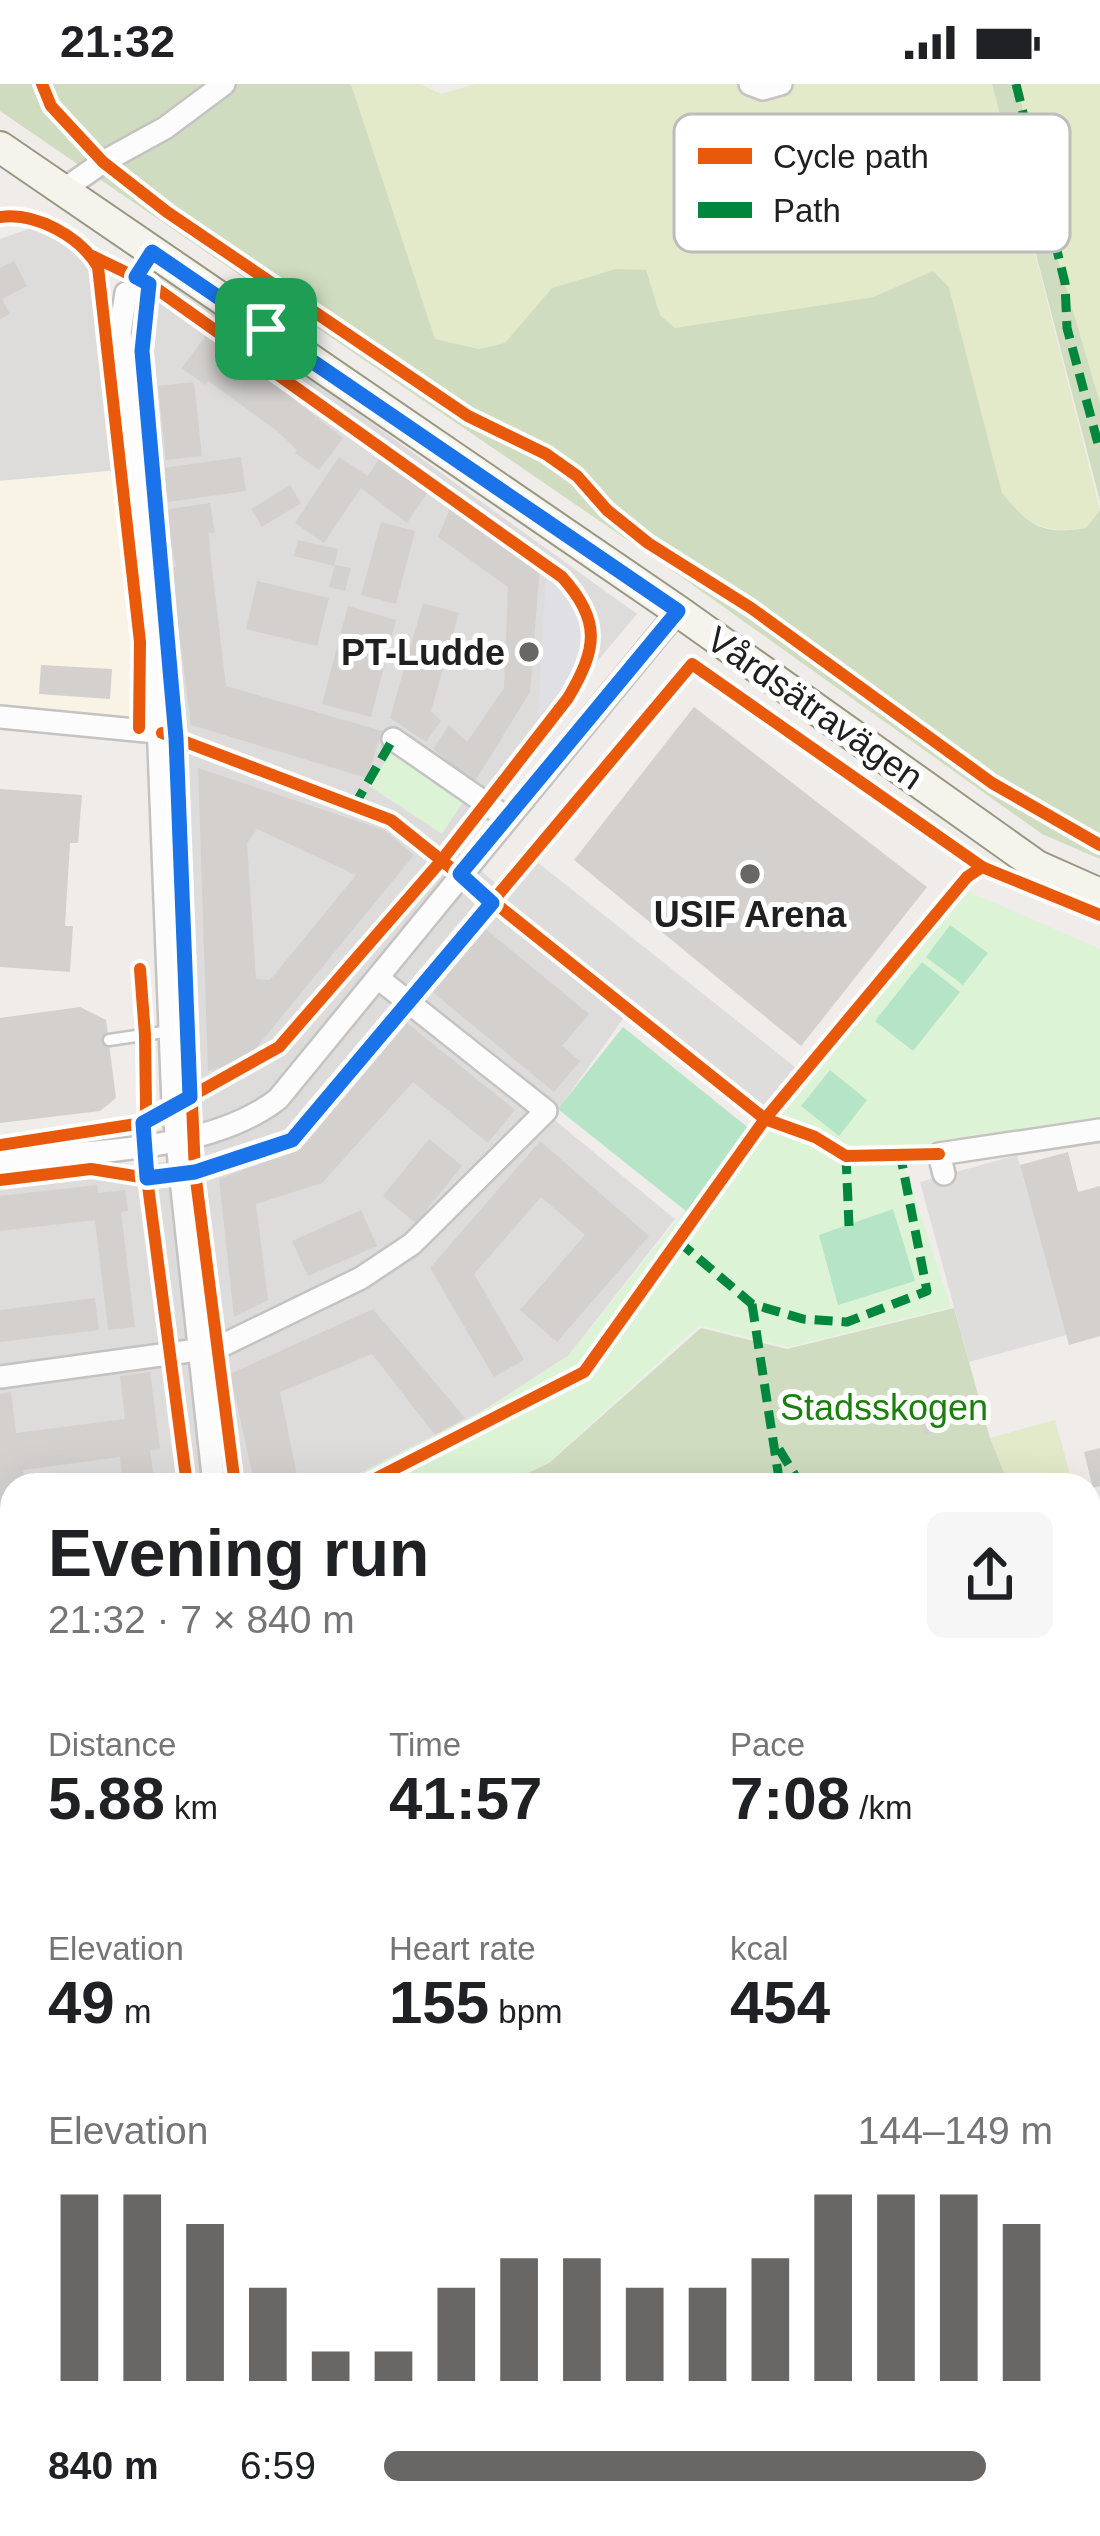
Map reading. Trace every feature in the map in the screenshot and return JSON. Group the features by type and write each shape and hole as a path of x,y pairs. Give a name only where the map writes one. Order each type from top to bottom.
{"main road":[{"name":"Vårdsätravägen","path":"0,147 678,611 1036,866 1100,894"}],"street":[{"path":"63,190 165,128 224,84"},
{"path":"750,84 763,89 781,84"},
{"path":"126,292 120,333 155,645 177,1140 213,1473"},
{"path":"0,1160 177,1140 241,1122 278,1099 678,611"},
{"path":"0,717 157,732"},
{"path":"393,739 508,818"},
{"path":"0,1377 219,1347 361,1278 412,1244 546,1111 378,978"},
{"path":"944,1174 938,1154 1100,1130"}],"lane":[{"path":"126,292 152,252"},
{"path":"109,1040 170,1030"}],"shaded area":[{"path":"45,223 92,256 98,267 121,470 0,481 0,239"},
{"path":"157,268 637,614 446,841 635,1002 552,1118 675,1219 568,1356 481,1412 360,1473 0,1473 0,1186 205,1156 164,757 137,308"},
{"path":"121,470 140,642 139,728 0,719 0,481"},
{"path":"546,578 570,596 588,639 571,685 538,715"},
{"path":"536,861 795,1067 764,1106 507,899"},
{"path":"1017,1155 1067,1335 969,1362 920,1182"}],"green space":[{"path":"0,84 351,84 435,339 479,349 505,343 552,288 616,269 646,270 660,315 675,328 873,297 933,271 949,287 1002,493 1029,521 1047,529 1086,528 1100,510 1100,859 1042,834 683,578 0,111"},
{"path":"351,84 420,84 441,94 476,84 992,84 1000,114 674,114 674,252 1035,252 1100,510 1086,528 1059,530 1030,520 1002,493 949,287 933,271 873,297 674,329 660,315 646,271 505,343 479,349 435,339"},
{"path":"992,84 1017,84 1024,114 1000,114"},
{"path":"1017,84 1100,84 1100,403 1056,252 1070,252 1070,114 1024,114"},
{"path":"1036,252 1056,252 1100,403 1100,501"},
{"path":"394,748 467,796 442,834 369,786"},
{"path":"956,886 1100,949 1100,1122 954,1147 899,1149 951,1307 789,1347 699,1325 549,1462 526,1473 360,1473 481,1412 568,1356 835,1023"},
{"path":"950,925 988,953 963,985 926,957"},
{"path":"922,962 960,992 913,1051 875,1021"},
{"path":"623,1027 751,1130 686,1211 558,1109"},
{"path":"830,1070 867,1100 839,1136 801,1106"},
{"path":"893,1209 915,1281 838,1305 819,1235"},
{"name":"Stadsskogen","path":"954,1308 1004,1473 528,1473 549,1463 701,1328 787,1349"},
{"path":"1055,1420 1070,1473 1004,1473 990,1438"}],"building":[{"path":"14,261 27,286 2,299 10,314 0,319 0,268"},
{"path":"208,332 343,438 319,470 295,453 276,430 182,368"},
{"path":"194,382 202,456 166,460 158,386"},
{"path":"241,457 246,491 168,502 163,468"},
{"path":"339,457 368,476 380,457 429,490 407,523 361,488 324,543 295,523"},
{"path":"290,485 301,503 262,527 251,509"},
{"path":"210,503 215,533 209,533 211,561 226,686 382,731 367,778 191,725 171,568 176,567 164,510"},
{"path":"452,504 540,566 530,692 474,783 433,749 449,725 467,742 504,688 508,587 438,537"},
{"path":"381,522 415,531 396,604 361,595"},
{"path":"298,540 338,549 334,566 294,556"},
{"path":"335,565 351,568 345,591 329,587"},
{"path":"257,581 329,598 317,646 246,629"},
{"path":"423,603 459,613 431,711 441,721 426,742 390,718"},
{"path":"348,606 396,620 371,717 322,704"},
{"path":"41,665 112,669 110,699 39,694"},
{"name":"USIF Arena","path":"694,707 927,887 801,1046 574,860"},
{"path":"198,768 384,830 414,855 247,1059 208,1071","holes":["257,829 356,875 270,980 256,979 247,843"]},
{"path":"0,789 82,795 78,843 70,843 65,926 73,926 70,972 0,967"},
{"path":"482,926 589,1014 562,1046 580,1061 554,1092 430,990"},
{"path":"80,1007 106,1020 116,1098 100,1111 0,1123 0,1018"},
{"path":"407,1023 515,1110 488,1143 413,1082 322,1183 256,1204 268,1300 234,1317 219,1179 299,1149"},
{"path":"429,1139 462,1166 416,1223 383,1196"},
{"path":"540,1141 649,1236 557,1342 520,1310 585,1235 541,1197 474,1274 524,1360 494,1377 430,1268"},
{"path":"1068,1152 1078,1192 1100,1186 1100,1336 1069,1345 1020,1165"},
{"path":"97,1185 98,1193 125,1190 128,1211 121,1212 135,1327 108,1330 95,1220 0,1231 0,1196"},
{"path":"361,1210 377,1246 308,1276 292,1241"},
{"path":"95,1298 99,1330 0,1342 0,1310"},
{"path":"373,1309 465,1418 435,1435 372,1354 280,1392 297,1473 252,1473 230,1374"},
{"path":"150,1372 160,1449 150,1450 153,1473 122,1473 120,1457 0,1473 0,1394 11,1392 16,1433 125,1419 120,1376"},
{"path":"936,1395 946,1429 925,1435 916,1400"},
{"path":"1100,1448 1100,1473 1089,1473 1084,1452"}],"marked path":[{"path":"1016,84 1023,114"},
{"path":"1057,252 1065,283 1067,328 1100,451"},
{"path":"354,806 393,739"},
{"path":"678,1241 752,1304 803,1319 847,1322 927,1291 900,1153"},
{"path":"846,1156 849,1226"},
{"path":"752,1304 778,1473"},
{"path":"779,1449 794,1473"}],"cycle path":[{"path":"42,84 51,106 103,162 167,212 468,416 546,454 577,476 607,510 648,543 751,608 992,783 1100,845"},
{"path":"0,217 28,218 55,228 80,245 98,267 140,642 139,728"},
{"path":"0,1145 143,1123 279,1047 441,861 568,698 585,665 591,636 584,608 562,577 150,284 92,256"},
{"path":"150,284 142,351 176,738 195,1172 233,1473"},
{"path":"0,1180 91,1169 147,1178 195,1172 292,1140 692,664 982,867"},
{"path":"162,733 391,820 765,1119 815,1137 846,1156 939,1154"},
{"path":"386,1473 584,1372 765,1119 967,877 982,867 1100,915"},
{"path":"140,969 147,1178 185,1473"}],"place":[{"name":"PT-Ludde","path":"529,652"},
{"name":"USIF Arena","path":"750,874"}],"route":[{"path":"152,252 266,329 678,611 460,874 492,903 292,1140 195,1172 147,1178 143,1123 190,1097 176,738 142,351 149,284 136,277 152,252"}]}
